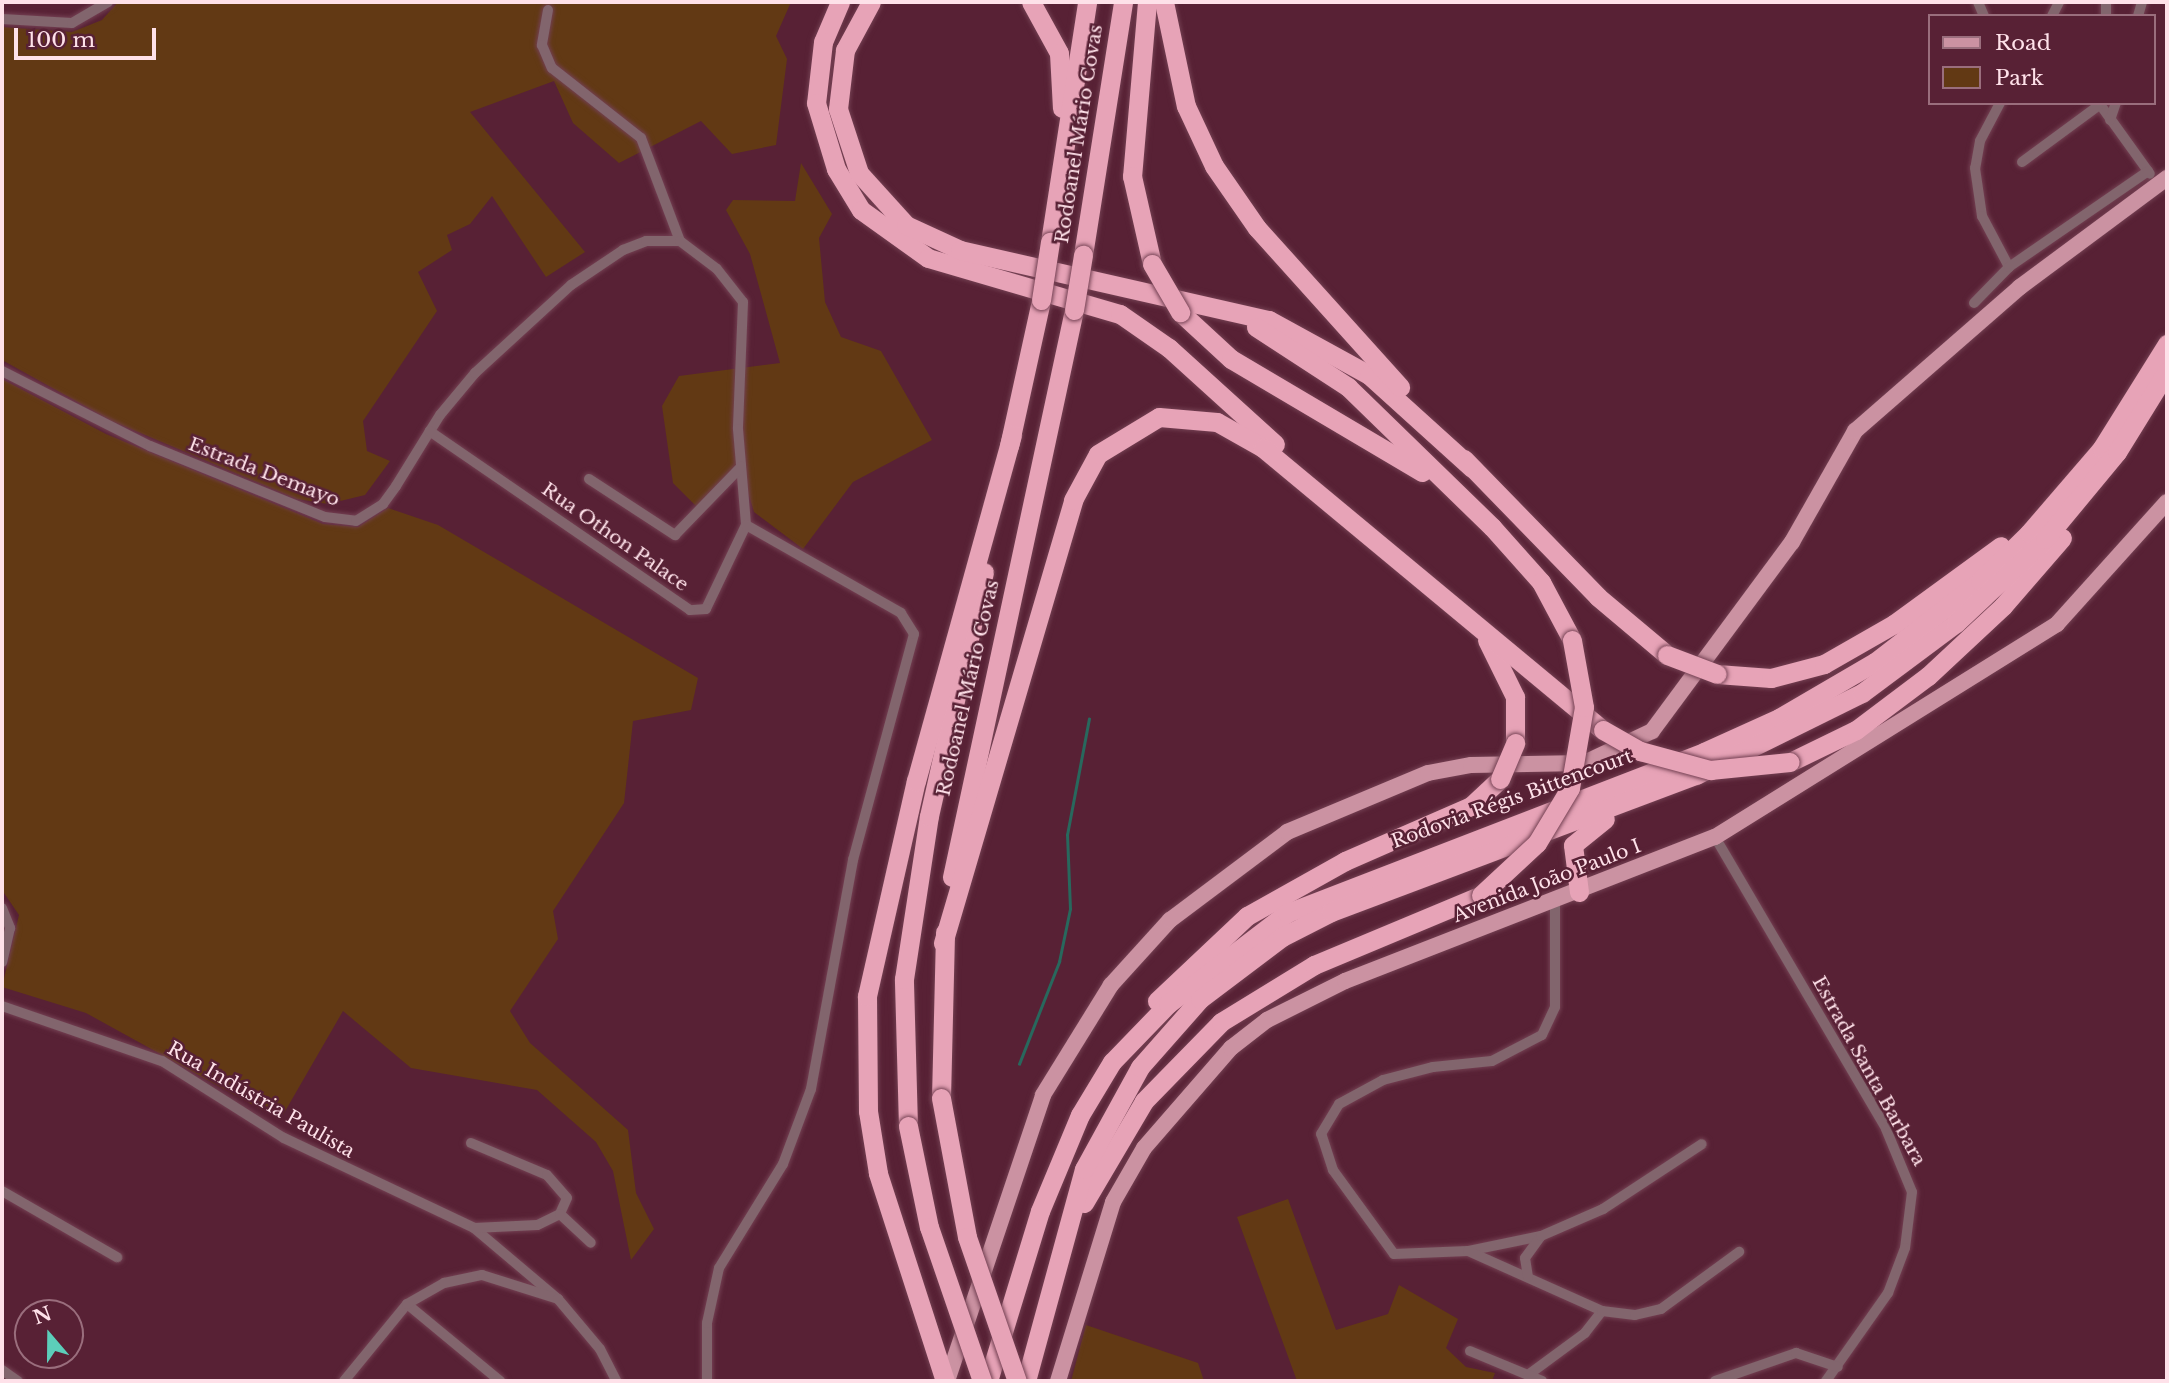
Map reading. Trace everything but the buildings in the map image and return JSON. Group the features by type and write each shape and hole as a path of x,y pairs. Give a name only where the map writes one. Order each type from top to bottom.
{"highway":[{"path":"840,2 823,42 816,103 836,169 861,210 928,258 1077,298 1141,327 1352,517 1602,730 1640,751 1710,770 1790,762 1891,706 2003,607 2108,479 2167,371"},
{"path":"871,2 845,50 838,110 850,156 888,210 960,250 1185,307 1262,330 1318,364 1466,502 1541,582 1572,640 1584,706 1570,788 1536,843 1481,895 1314,965 1214,1028 1170,1071 1126,1128 1087,1196 1055,1272"},
{"path":"1031,2 1054,38 1062,71 1057,197"},
{"name":"Rodoanel Mário Covas","path":"982,1381 929,1227 908,1126 906,966 939,765 1041,300 1087,2"},
{"name":"Rodoanel Mário Covas","path":"1017,1381 967,1237 942,1098 943,943 969,782 1074,310 1123,2"},
{"path":"1147,2 1132,176 1152,264 1185,307 1231,359 1330,412 1466,502"},
{"path":"1164,2 1186,106 1227,188 1472,468"},
{"path":"1185,307 1269,320 1338,354 1396,396 1472,468 1598,597 1667,655 1717,674 1796,674 1852,650 2003,545 2091,462"},
{"name":"Rodovia Régis Bittencourt","path":"988,1381 1040,1211 1080,1115 1137,1031 1217,961 1287,913 1704,752 1819,697 1923,629 1980,581 2091,462 2167,344"},
{"path":"1579,892 1573,845 1583,832 1696,775 1813,722 1956,623 2071,509 2148,406"},
{"path":"943,943 1059,542 1098,454 1138,424 1197,416 1237,430 1352,517"},
{"path":"946,1381 878,1173 864,1054 876,941 1012,435"},
{"path":"1137,1031 1164,990 1247,916 1345,861 1471,806 1500,779 1515,743 1515,696 1474,621"},
{"path":"1026,1381 1084,1169 1118,1102 1161,1041 1237,968 1282,937 1366,897 1696,775"}],"main road":[{"path":"946,1381 1043,1095 1136,953 1245,857 1311,819 1450,767 1584,763 1652,731 1792,542 1855,431 2065,250 2163,182"},
{"name":"Avenida João Paulo I","path":"1058,1381 1113,1202 1151,1138 1231,1048 1303,999 1715,837 2048,631 2094,590 2167,502"}],"street":[{"path":"2,19 72,23 108,2"},
{"path":"548,10 542,45 552,68 641,138 680,242 701,256 733,285 746,312 741,467 746,525 901,613 913,629 914,642 853,860 811,1089 783,1164 719,1268 707,1323 707,1381"},
{"path":"1999,105 1980,141 1975,168 1982,216 2009,267"},
{"path":"2022,162 2098,105"},
{"path":"2100,105 2148,171 2163,182"},
{"path":"2110,120 2115,105"},
{"path":"1975,303 2009,267 2148,171"},
{"path":"2053,236 2065,250"},
{"name":"Estrada Demayo","path":"2,371 108,428 346,522 366,517 383,504 430,431 475,373 571,285 635,244 680,242"},
{"name":"Rua Othon Palace","path":"430,431 690,610 706,609 715,599 746,525"},
{"path":"589,479 675,535 741,467"},
{"name":"Estrada Santa Barbara","path":"1715,837 1910,1180 1911,1215 1896,1273 1838,1367 1826,1381"},
{"path":"1555,901 1555,1007 1542,1035 1492,1061 1433,1066 1383,1080 1339,1104 1321,1133 1325,1156 1386,1248 1413,1257 1468,1251 1541,1236 1603,1209 1702,1144"},
{"path":"2,908 9,928 2,962"},
{"name":"Rua Indústria Paulista","path":"2,1006 151,1056 285,1138 474,1228 558,1299 594,1342 616,1381"},
{"path":"471,1143 562,1185 567,1198 560,1213 521,1229 474,1228"},
{"path":"2,1191 117,1257"},
{"path":"560,1213 591,1243"},
{"path":"1528,1278 1525,1258 1541,1236"},
{"path":"1468,1251 1602,1311 1635,1315 1661,1309 1739,1252"},
{"path":"344,1381 407,1304 444,1283 482,1275 558,1299"},
{"path":"407,1304 500,1381"},
{"path":"1528,1374 1585,1333 1602,1311"},
{"path":"1470,1351 1542,1381"},
{"path":"1715,1381 1796,1353 1838,1367"},
{"path":"2,1370 19,1381"}],"green space":[{"path":"118,2 791,2 776,36 787,59 776,145 732,154 701,121 619,163 573,123 554,81 470,112 585,252 546,277 492,196 470,224 447,235 452,250 418,272 437,311 363,421 367,451 390,461 365,495 328,504 297,499 112,421 2,360 2,27 72,32 102,20"},
{"path":"801,163 832,214 819,238 825,302 841,337 881,351 932,440 853,482 803,549 754,512 742,473 698,508 673,483 662,406 679,376 780,363 750,254 726,210 733,200 795,201"},
{"path":"2,379 106,434 323,524 358,527 388,508 438,525 698,678 691,710 633,721 624,803 553,911 558,939 510,1011 530,1043 628,1130 636,1193 654,1229 631,1260 613,1171 596,1142 537,1090 411,1068 343,1011 280,1120 86,1013 2,987 19,915 2,890"},
{"path":"1288,1199 1336,1330 1388,1314 1399,1285 1458,1319 1446,1348 1466,1367 1495,1373 1492,1381 1297,1381 1237,1217"},
{"path":"1086,1325 1198,1363 1204,1381 1071,1381"}],"waterway":[{"path":"1019,1064 1059,962 1070,909 1067,835 1089,719"}]}
